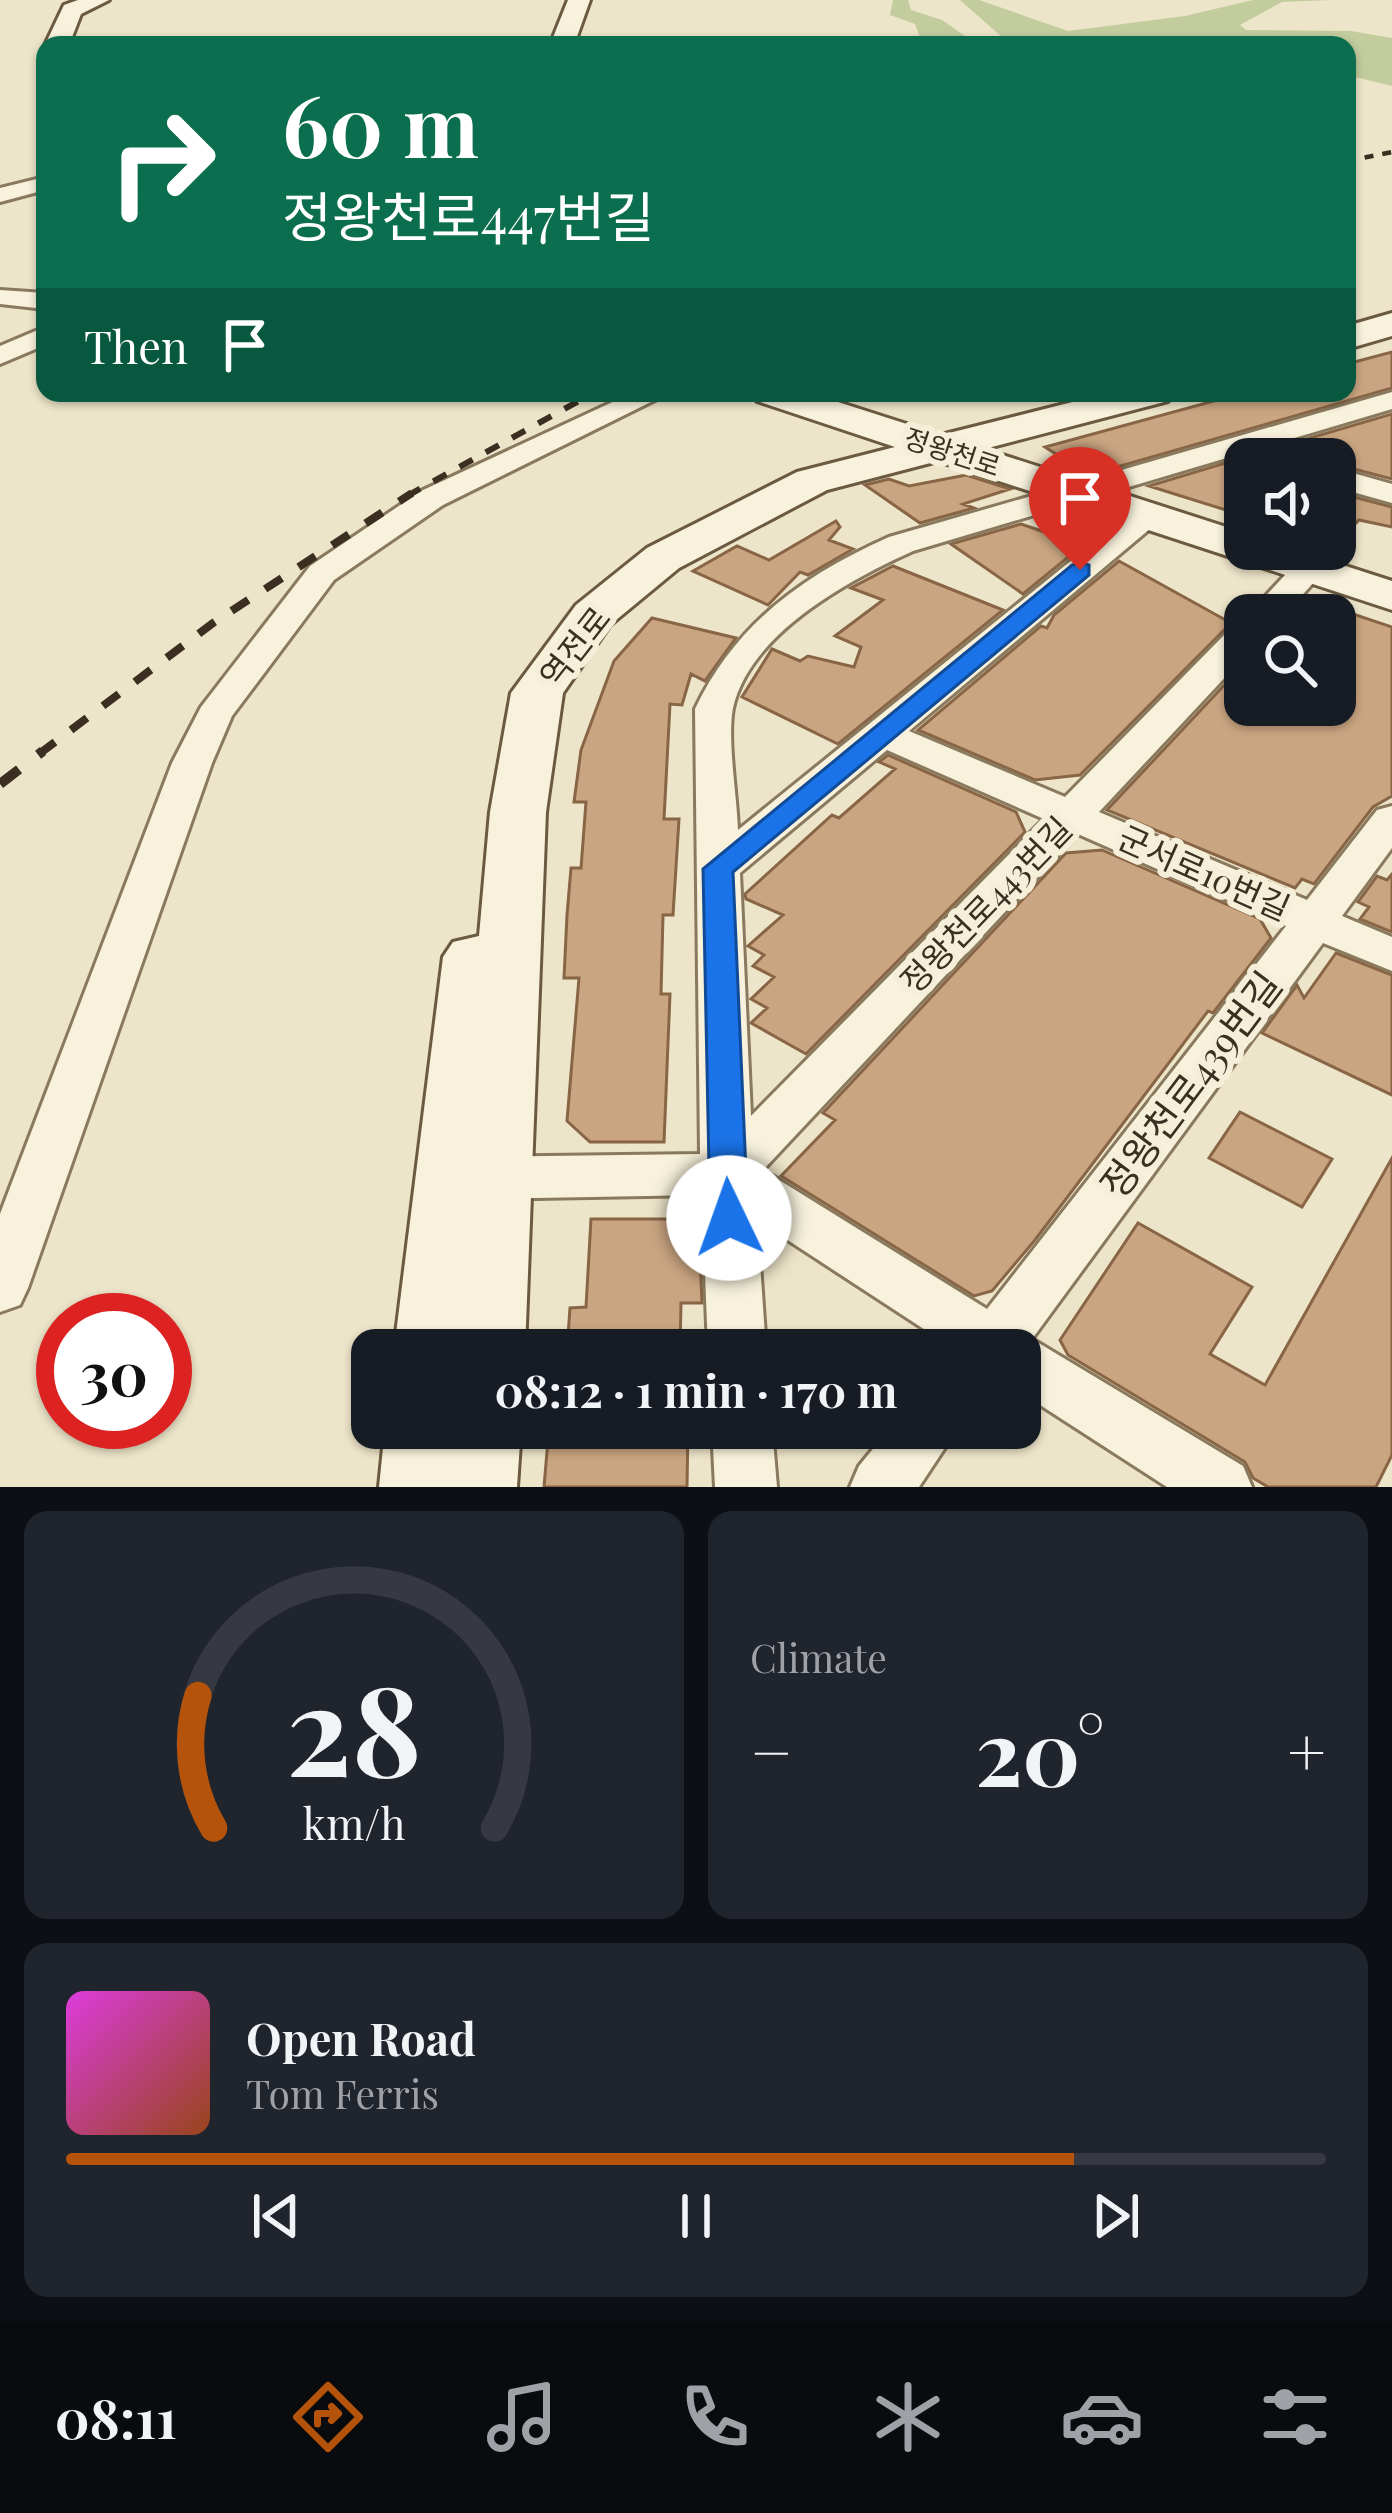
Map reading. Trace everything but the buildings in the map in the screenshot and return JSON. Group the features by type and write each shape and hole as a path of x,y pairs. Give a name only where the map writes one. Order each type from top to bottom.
{"main road":[{"path":"61,36 72,10 98,0"},
{"path":"565,36 579,0"},
{"path":"1356,335 1392,325"},
{"name":"정왕천로","path":"798,402 1224,542"},
{"name":"역전로","path":"483,1329 472,1178 475,962 485,803 505,709 529,666 578,605 655,536 757,482 837,452 1042,402"},
{"name":"역전로","path":"901,436 1101,402"},
{"name":"정왕천로","path":"1312,570 1392,596"},
{"name":"역전로","path":"439,1329 472,1178"},
{"path":"422,1487 425,1449"},
{"path":"474,1487 477,1449"}],"street":[{"path":"0,195 36,185"},
{"path":"0,297 36,301"},
{"path":"0,356 36,339"},
{"path":"1259,438 1392,400"},
{"path":"0,1288 184,785 214,715 322,573 432,498 636,402"},
{"path":"1356,410 1392,420"},
{"path":"736,1329 714,709 724,681 742,654 802,597 870,557 1224,448"},
{"path":"1356,483 1392,494"},
{"path":"718,869 1146,516"},
{"path":"1285,594 1308,570"},
{"name":"정왕천로443번길","path":"727,1174 1224,657"},
{"name":"군서로10번길","path":"884,734 1392,955"},
{"name":"정왕천로439번길","path":"1018,1329 1392,819"},
{"path":"472,1178 727,1174 968,1329"},
{"path":"1041,1375 1221,1487"},
{"path":"743,1449 746,1487"},
{"path":"881,1487 911,1449"}],"green space":[{"path":"893,0 908,0 911,10 942,20 965,36 920,36 915,24 890,15"},
{"path":"960,0 979,0 1068,31 1185,16 1253,0 1331,0 1282,2 1240,25 1246,30 1351,31 1392,38 1392,86 1356,77 1356,36 1001,36"}],"railway":[{"path":"1356,159 1392,152"},
{"path":"410,495 577,402"},
{"path":"39,754 213,623 410,495"},
{"path":"0,784 43,751"}],"route":[{"path":"729,1218 718,869 1080,570"}]}
